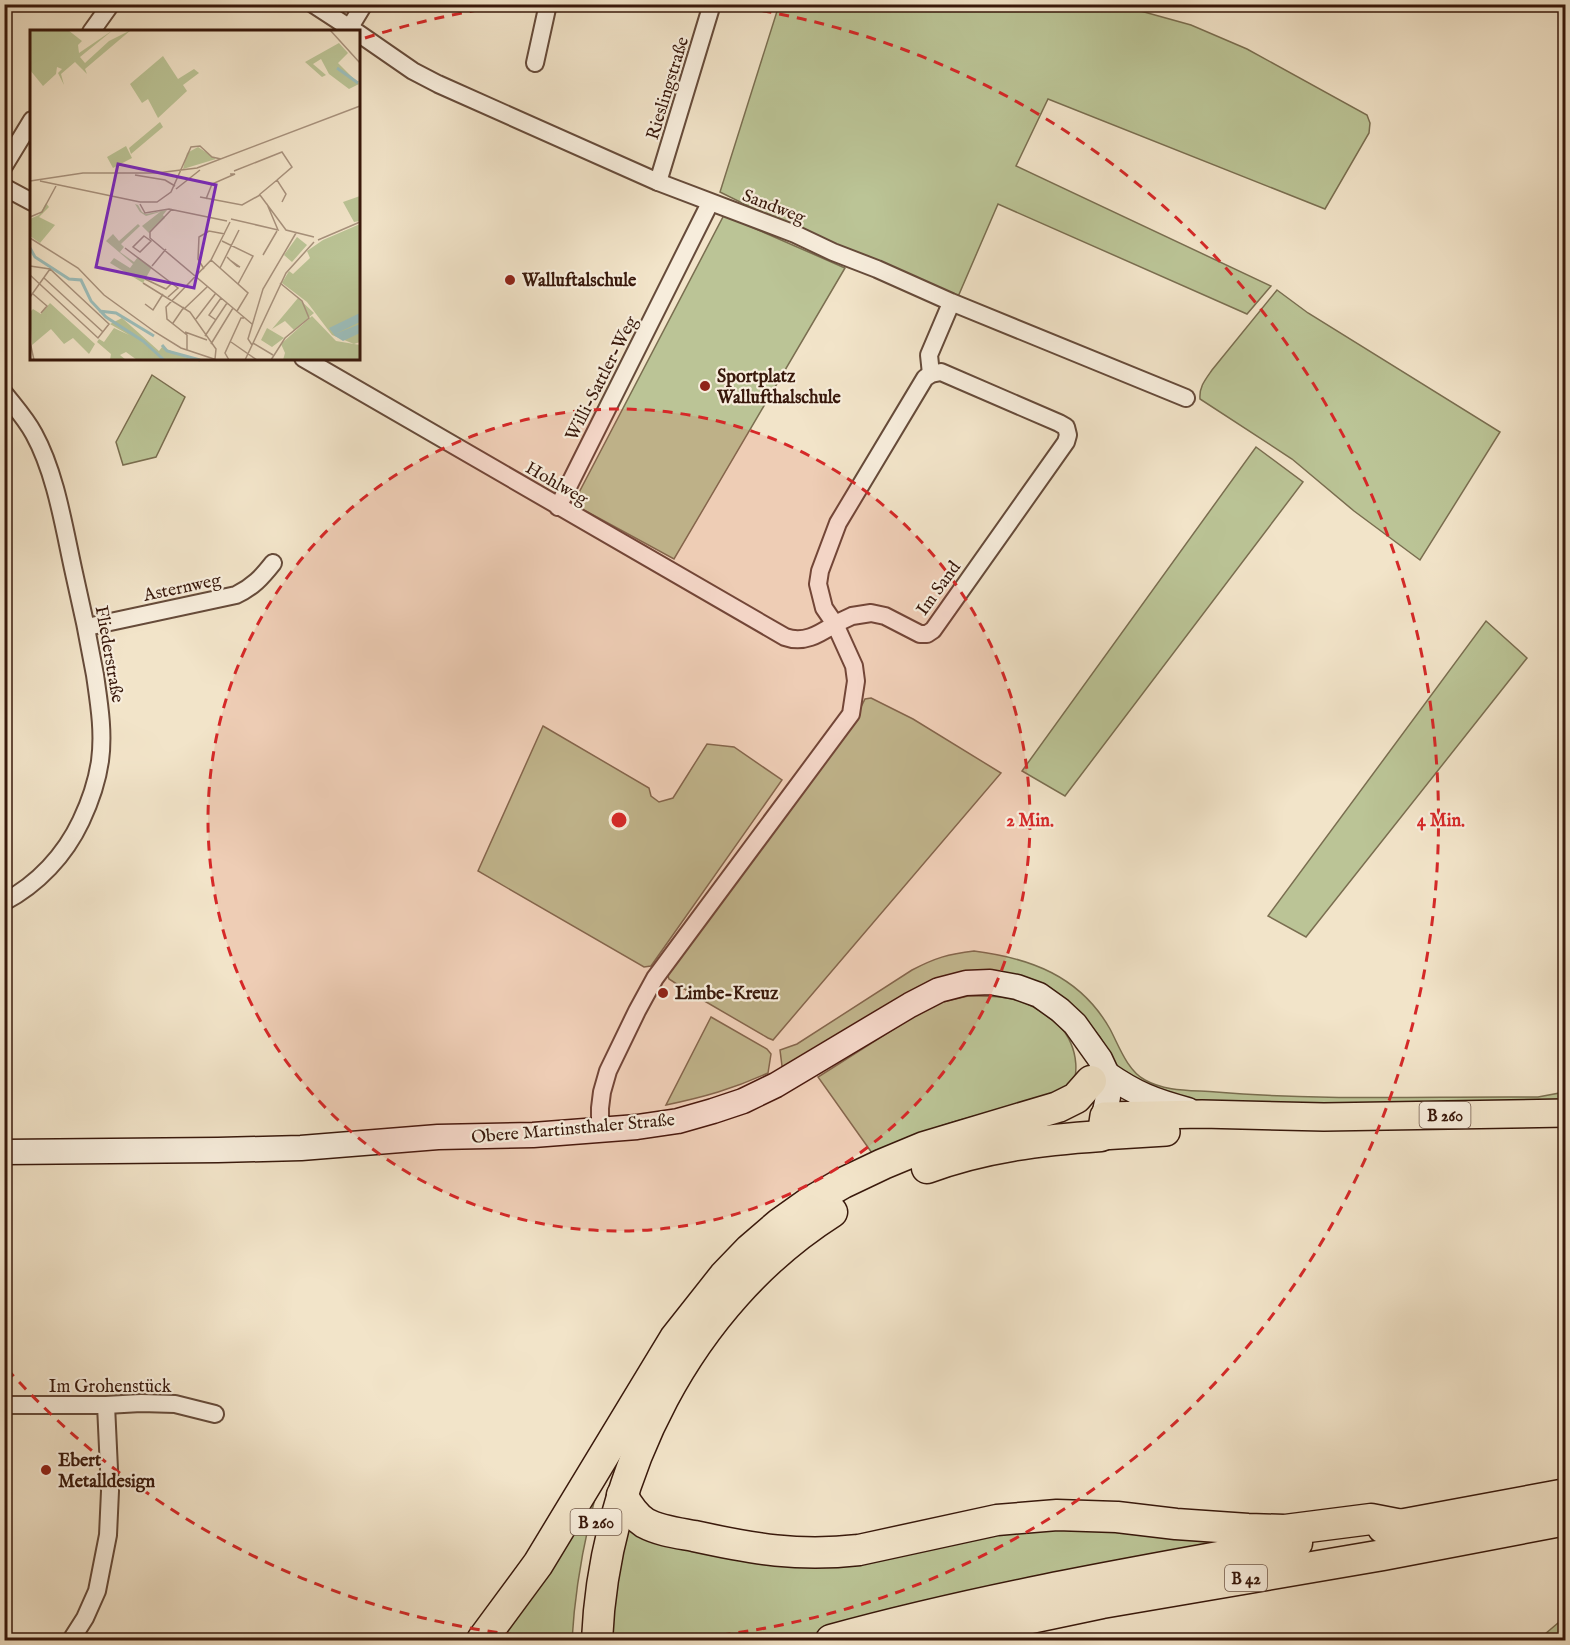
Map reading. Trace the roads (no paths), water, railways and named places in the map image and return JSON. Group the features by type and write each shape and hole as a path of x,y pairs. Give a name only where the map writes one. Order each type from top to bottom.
{"highway":[{"path":"966,1134 1058,1107 1076,1098 1099,1077"},
{"name":"B 260","path":"580,1641 584,1587 594,1530 610,1471 633,1407 699,1305 737,1263 779,1224 810,1202 843,1183 924,1147 966,1134 1030,1123 1100,1123"},
{"name":"B 260","path":"597,1641 607,1554 622,1495 636,1456 652,1419 693,1349 746,1283 814,1224 852,1200 893,1181 974,1153 1100,1123"},
{"path":"482,1641 538,1563 633,1407"},
{"name":"B 42","path":"831,1641 993,1600 1086,1581 1566,1494"},
{"path":"622,1495 636,1516 653,1527 748,1548 792,1553 837,1553 859,1550 997,1520 1047,1515 1097,1515 1186,1525 1285,1530 1371,1519 1402,1525"},
{"name":"B 42","path":"927,1641 1102,1603 1383,1555 1566,1520"}],"main road":[{"name":"B 260","path":"1100,1123 1202,1114 1324,1118 1566,1113"},
{"name":"B 260","path":"1100,1123 1268,1125 1324,1118"}],"street":[{"path":"93,30 111,4"},
{"name":"Sandweg","path":"314,4 353,30"},
{"path":"355,30 364,4"},
{"path":"535,63 548,4"},
{"name":"Rieslingstraße","path":"658,182 712,4"},
{"name":"Sandweg","path":"360,34 413,71 438,84 658,182 795,234 951,302 1186,398"},
{"path":"4,166 30,123"},
{"path":"4,187 30,201"},
{"name":"Willi-Sattler-Weg","path":"558,507 710,203"},
{"path":"600,1130 602,1092 608,1071 655,978 851,714 856,681 855,666 835,624 824,608 818,584 820,572 834,533 844,514 925,378 931,374 929,356 949,308"},
{"name":"Hohlweg","path":"306,360 705,592 792,640 811,637 835,624"},
{"name":"Im Sand","path":"835,624 852,615 871,613 885,616 920,634 927,634 933,630 1066,441 1068,435 1066,427 1059,423 941,372 931,374"},
{"name":"Fliederstraße","path":"4,393 27,422 46,460 87,627 100,710 100,759 93,790 76,832 50,867 31,884 4,902"},
{"name":"Asternweg","path":"87,627 236,595 259,581 273,563"},
{"name":"Obere Martinsthaler Straße","path":"4,1152 301,1148 438,1137 533,1135 637,1127 678,1121 743,1101 784,1081 939,990 966,983 990,982 1017,987 1039,995 1075,1024 1087,1042 1091,1067 1099,1077 1108,1097 1100,1123"},
{"name":"B 260","path":"1099,1077 1127,1087 1147,1098 1202,1114"},
{"name":"Im Grohenstück","path":"4,1405 106,1405 141,1402 175,1404 215,1414"},
{"path":"71,1641 85,1618 97,1591 108,1535 110,1491 106,1405"}],"place":[{"name":"Walluftalschule","path":"510,280"},
{"name":"Sportplatz Wallufthalschule","path":"705,386"},
{"name":"Limbe-Kreuz","path":"663,993"},
{"name":"Ebert Metalldesign","path":"46,1470"}]}
